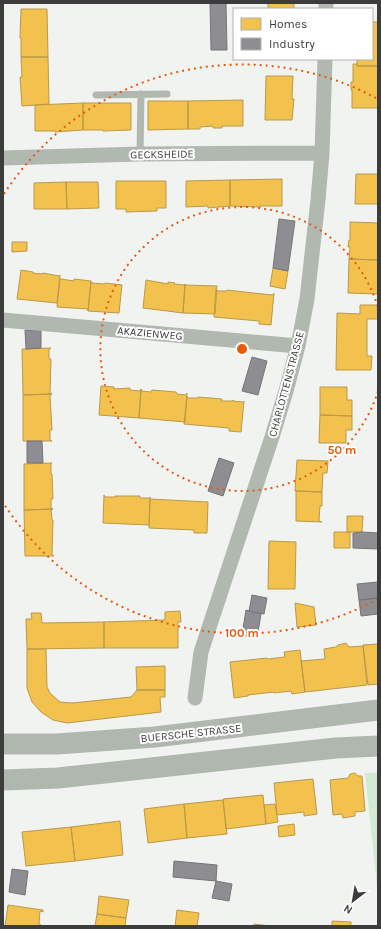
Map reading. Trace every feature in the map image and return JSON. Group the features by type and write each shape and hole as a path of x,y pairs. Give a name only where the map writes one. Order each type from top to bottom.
{"main road":[{"name":"BUERSCHE STRASSE","path":"3,744 57,744 155,737 378,710"},
{"path":"3,780 58,778 336,748 378,746"}],"street":[{"name":"CHARLOTTENSTRASSE","path":"196,698 201,652 272,437 298,346 307,298 312,259 322,153 325,60"},
{"name":"GECKSHEIDE","path":"3,158 140,154 322,153"},
{"name":"AKAZIENWEG","path":"3,320 298,346"}],"lane":[{"path":"140,154 141,94"},
{"path":"96,95 167,94"}],"green space":[{"path":"365,773 378,773 378,888 377,886"}],"building: Homes":[{"path":"268,3 294,3 294,8 268,8"},
{"path":"21,9 47,9 48,57 21,57"},
{"path":"373,22 378,22 378,66 357,66 357,60 373,60"},
{"path":"21,57 48,57 49,104 22,106 20,77 22,77"},
{"path":"353,64 357,64 357,66 378,66 378,108 352,108 351,82 353,82"},
{"path":"266,76 293,76 292,99 294,99 292,120 265,120"},
{"path":"243,100 243,126 222,126 222,128 213,128 213,126 200,127 200,129 188,129 188,101"},
{"path":"148,101 188,101 188,129 148,130"},
{"path":"83,103 83,130 55,132 35,131 35,105"},
{"path":"83,103 131,103 131,130 83,130"},
{"path":"356,174 378,174 378,204 355,204"},
{"path":"282,179 282,206 230,206 230,180"},
{"path":"230,180 230,206 208,208 208,206 186,207 186,181"},
{"path":"116,181 166,181 166,208 157,208 157,211 126,212 126,209 116,209"},
{"path":"66,182 67,209 34,209 34,183"},
{"path":"66,182 98,182 99,208 67,209"},
{"path":"350,222 378,223 378,260 349,259 350,247 348,247 350,240"},
{"path":"12,242 27,242 27,251 12,252"},
{"path":"349,259 378,260 378,294 348,293"},
{"path":"273,268 288,271 285,289 270,286"},
{"path":"21,270 33,273 60,275 57,303 17,299"},
{"path":"60,278 74,281 74,279 91,281 88,311 88,309 57,307"},
{"path":"146,280 185,285 183,313 143,308"},
{"path":"91,281 92,283 122,285 119,313 88,311"},
{"path":"185,284 217,286 215,314 183,313"},
{"path":"216,289 217,291 227,290 273,295 274,293 271,325 259,324 259,321 214,317"},
{"path":"360,305 378,305 378,319 367,319 367,356 372,356 371,370 336,370 337,313 360,314"},
{"path":"51,348 49,349 49,359 51,359 50,394 52,394 23,395 22,349"},
{"path":"101,386 114,387 114,389 130,388 130,390 140,391 141,389 139,418 99,415"},
{"path":"320,387 347,387 347,400 352,400 352,416 320,415"},
{"path":"141,389 142,391 151,392 152,390 176,392 177,394 186,395 187,393 185,422 139,418"},
{"path":"52,394 50,395 52,430 50,430 50,440 52,441 23,441 23,395"},
{"path":"187,396 187,398 198,397 222,399 221,401 244,401 241,432 229,431 229,428 184,424"},
{"path":"320,415 352,416 352,430 346,430 346,443 319,443"},
{"path":"297,460 328,461 327,473 323,473 322,492 295,491"},
{"path":"52,463 51,474 53,499 51,499 51,509 53,509 24,510 24,464"},
{"path":"296,491 322,492 322,506 320,506 319,521 322,522 296,521"},
{"path":"104,495 105,497 140,496 140,498 150,498 149,525 103,523"},
{"path":"150,499 208,502 207,533 194,533 194,530 149,528"},
{"path":"53,509 51,510 53,520 52,555 54,556 25,556 24,510"},
{"path":"347,516 363,516 362,532 347,532"},
{"path":"334,532 350,532 350,548 334,548"},
{"path":"269,541 296,542 295,589 268,589"},
{"path":"295,603 314,607 316,625 297,627"},
{"path":"180,611 181,622 178,622 178,648 104,648 104,622 165,620 165,612"},
{"path":"31,613 41,613 42,623 104,622 104,648 27,649 26,619 32,619"},
{"path":"346,643 349,647 363,646 367,685 305,692 301,661 325,659 324,649 336,647"},
{"path":"378,644 378,684 368,685 363,645"},
{"path":"27,649 46,649 47,687 50,693 60,702 72,703 131,697 137,690 165,690 165,697 160,697 161,712 67,723 53,720 41,712 32,702 27,688"},
{"path":"300,650 305,692 292,694 291,691 274,692 234,698 230,662 285,657 284,652"},
{"path":"165,666 165,690 137,690 136,667"},
{"path":"355,773 358,776 362,776 365,811 355,812 355,816 343,818 342,814 333,815 330,780 348,778 350,774"},
{"path":"313,779 317,814 304,816 304,812 277,815 274,783"},
{"path":"263,795 266,824 226,829 223,799"},
{"path":"223,800 227,834 187,838 184,804"},
{"path":"184,804 187,838 148,843 144,809"},
{"path":"275,804 278,822 266,824 264,805"},
{"path":"120,821 123,855 75,861 71,827"},
{"path":"294,824 295,835 279,837 278,826"},
{"path":"71,827 75,861 26,866 22,832"},
{"path":"99,896 129,900 126,918 97,914"},
{"path":"8,905 43,910 43,912 40,911 39,924 41,926 5,926"},
{"path":"177,910 199,913 197,926 175,926"},
{"path":"97,914 126,918 125,926 95,926"},
{"path":"332,921 351,922 351,926 332,926"},
{"path":"254,924 270,926 254,926"}],"building: Industry":[{"path":"210,3 226,3 227,50 211,50"},
{"path":"279,219 295,221 288,271 273,268"},
{"path":"25,330 41,330 41,348 26,349"},
{"path":"252,357 267,361 258,395 242,391"},
{"path":"27,441 42,441 43,463 27,463"},
{"path":"219,458 234,463 223,496 208,491"},
{"path":"353,533 378,533 378,549 353,548"},
{"path":"378,582 378,598 359,600 357,584"},
{"path":"252,595 267,598 264,614 249,611"},
{"path":"378,598 378,614 361,616 359,600"},
{"path":"246,610 261,614 257,638 242,635"},
{"path":"174,861 217,865 216,881 173,877"},
{"path":"12,869 28,871 25,895 9,892"},
{"path":"216,881 232,884 229,901 212,898"}]}
